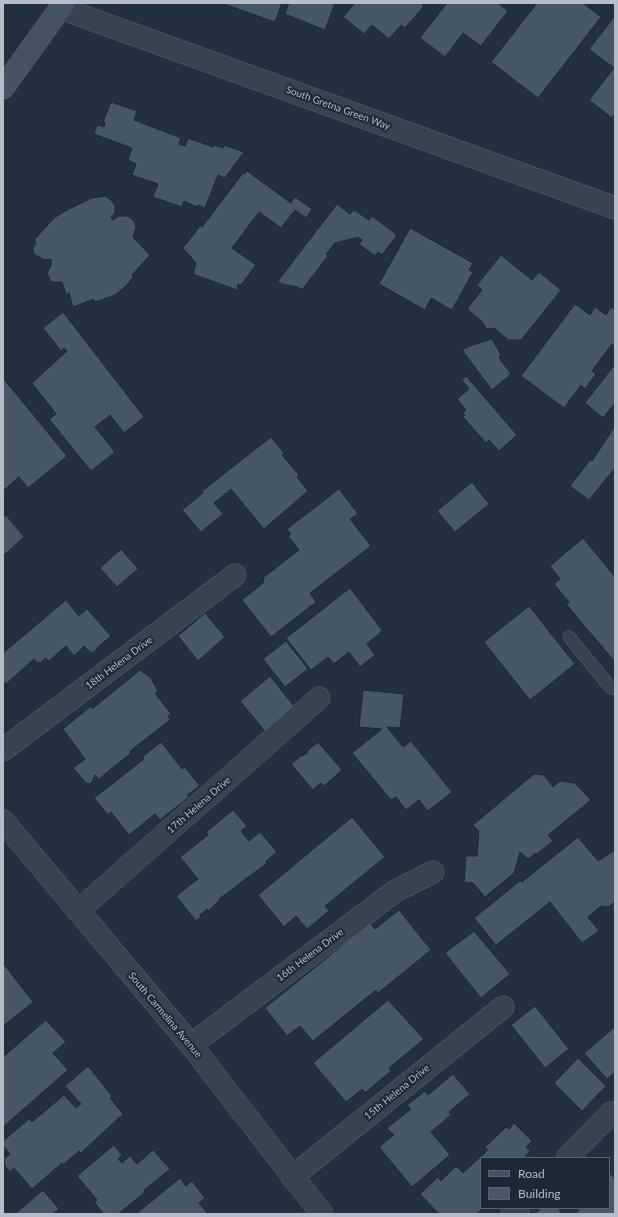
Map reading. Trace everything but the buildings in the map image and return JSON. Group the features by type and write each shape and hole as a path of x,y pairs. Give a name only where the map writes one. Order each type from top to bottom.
{"main road":[{"path":"3,88 62,6"}],"street":[{"name":"South Gretna Green Way","path":"62,6 615,208"},
{"name":"18th Helena Drive","path":"3,750 235,575"},
{"name":"17th Helena Drive","path":"78,911 319,698"},
{"name":"South Carmelina Avenue","path":"3,820 191,1045 322,1214"},
{"name":"16th Helena Drive","path":"191,1045 394,892 434,872"},
{"name":"15th Helena Drive","path":"292,1177 503,1006"},
{"path":"568,1157 611,1113"}],"lane":[{"path":"569,636 611,688 615,688"}]}
